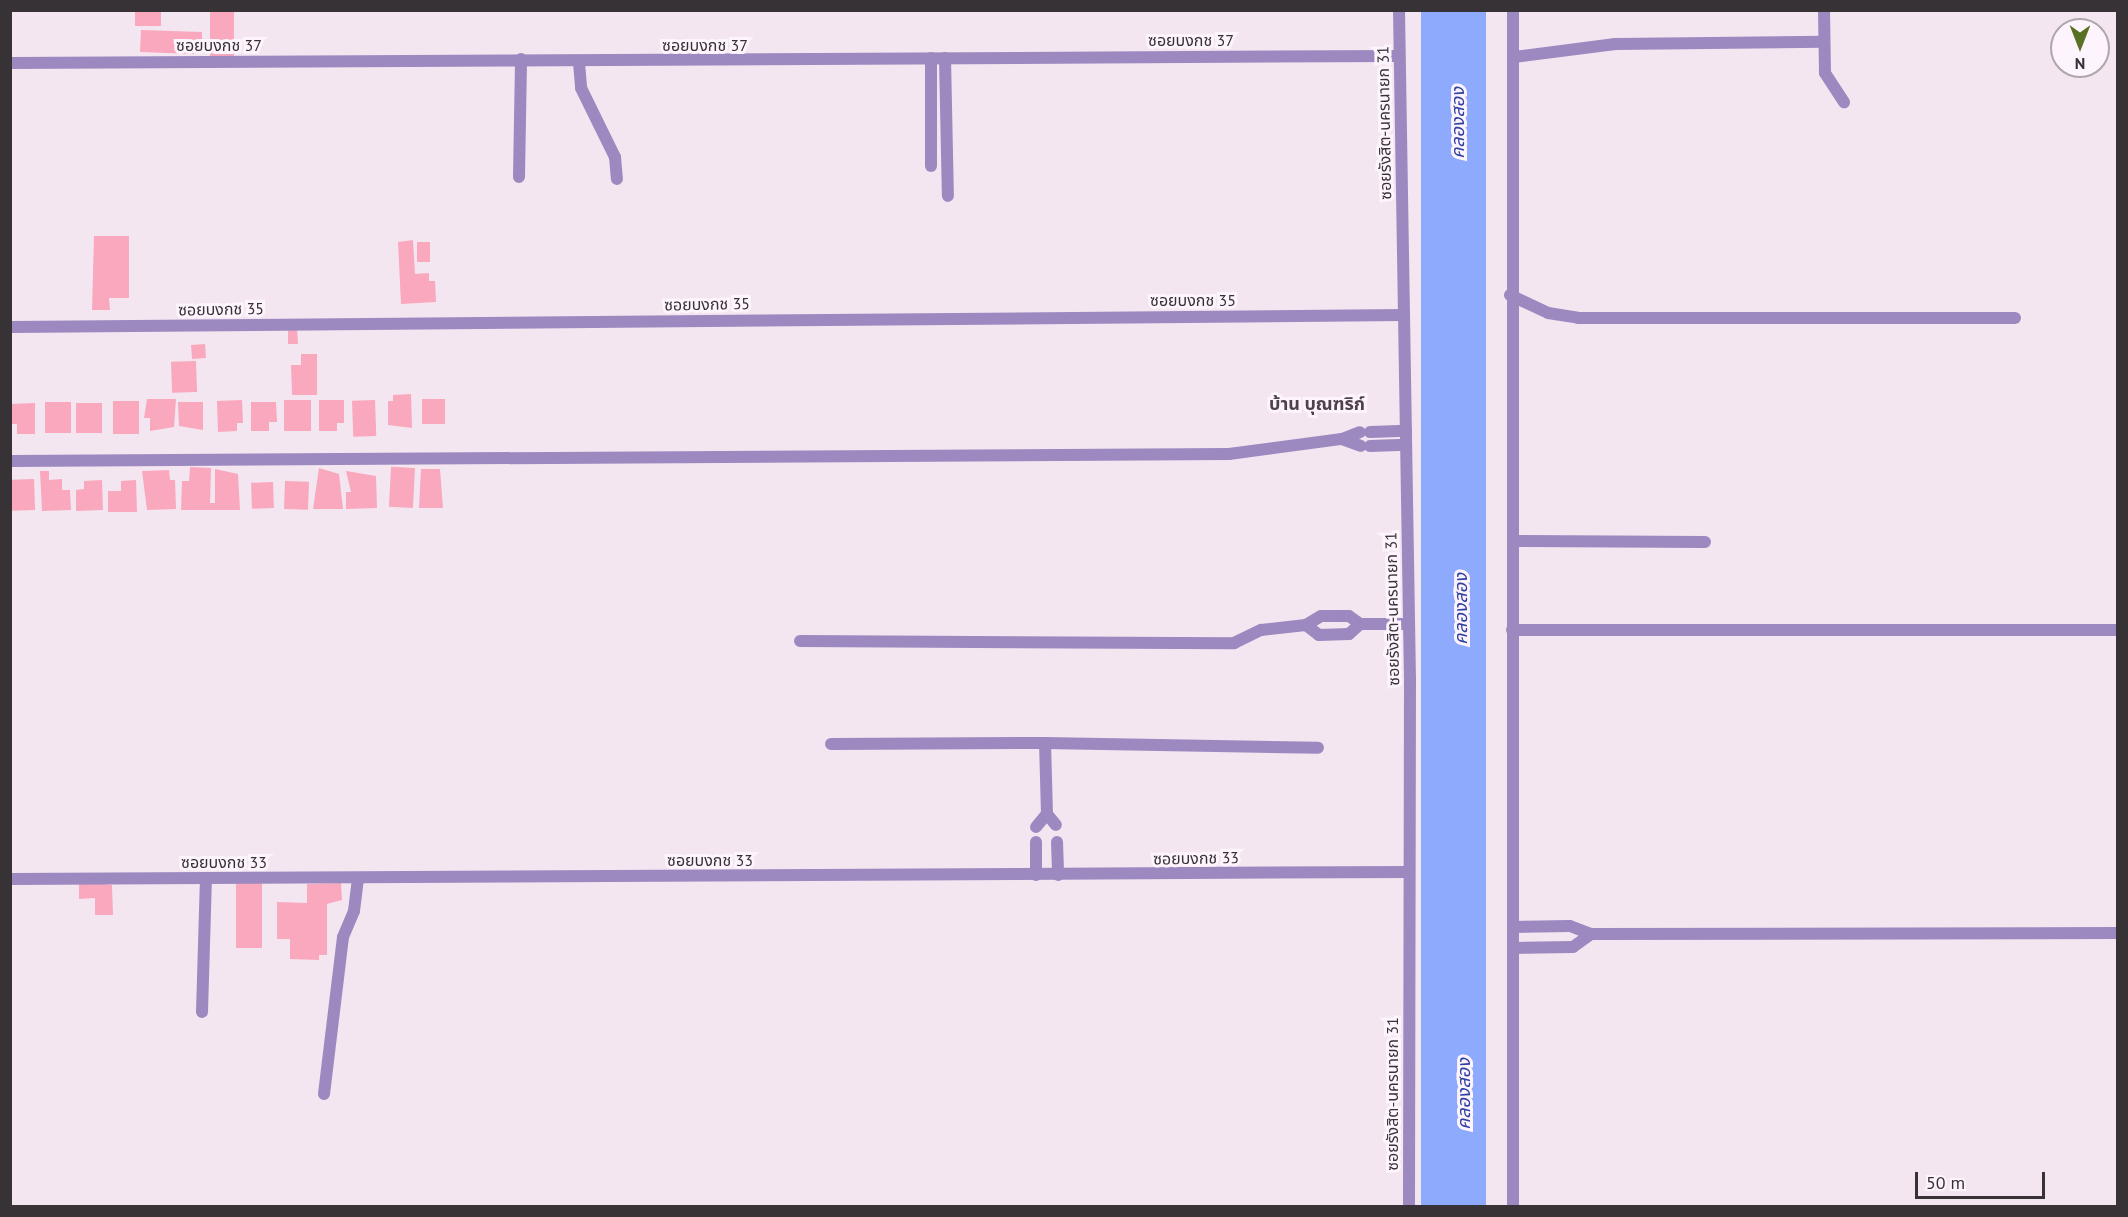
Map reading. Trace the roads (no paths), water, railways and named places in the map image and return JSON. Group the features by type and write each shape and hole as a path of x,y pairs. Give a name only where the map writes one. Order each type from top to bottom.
{"street":[{"name":"ซอยรังสิต-นครนายก 31","path":"1399,10 1408,624 1409,1206"},
{"path":"1513,10 1510,295 1513,541 1513,1206"},
{"path":"1824,10 1823,42 1829,86 1844,102"},
{"path":"1514,57 1615,44 1823,42"},
{"name":"ซอยบงกช 37","path":"10,63 521,58 579,63 931,58 1399,56"},
{"path":"519,177 521,58"},
{"path":"931,58 931,166"},
{"path":"945,58 948,196"},
{"path":"579,63 581,88 615,157 617,180"},
{"path":"1510,295 1548,313 1578,318 2015,318"},
{"name":"ซอยบงกช 35","path":"10,327 1404,315"},
{"path":"10,461 1229,454 1342,439 1365,432 1406,431"},
{"path":"1342,439 1365,446 1406,445"},
{"path":"1513,541 1705,542"},
{"path":"800,642 1234,643 1261,630 1306,625 1321,616 1349,616 1360,624 1408,624"},
{"path":"1306,625 1319,635 1349,634 1360,624"},
{"path":"1512,630 2118,630"},
{"path":"831,744 1318,748"},
{"path":"1045,744 1047,814 1056,825"},
{"path":"1036,827 1047,814"},
{"path":"1036,842 1036,875"},
{"path":"1057,842 1058,875"},
{"name":"ซอยบงกช 33","path":"10,879 1409,872"},
{"path":"324,1094 339,960 358,878"},
{"path":"202,1012 206,879"},
{"path":"1514,927 1570,926 1591,934 2118,933"},
{"path":"1514,948 1573,947 1591,934"}],"water":[{"name":"คลองสอง","path":"1421,11 1486,11 1486,1206 1421,1206"}],"district":[{"name":"บ้าน บุณฑริก์","path":"1317,404"}]}
